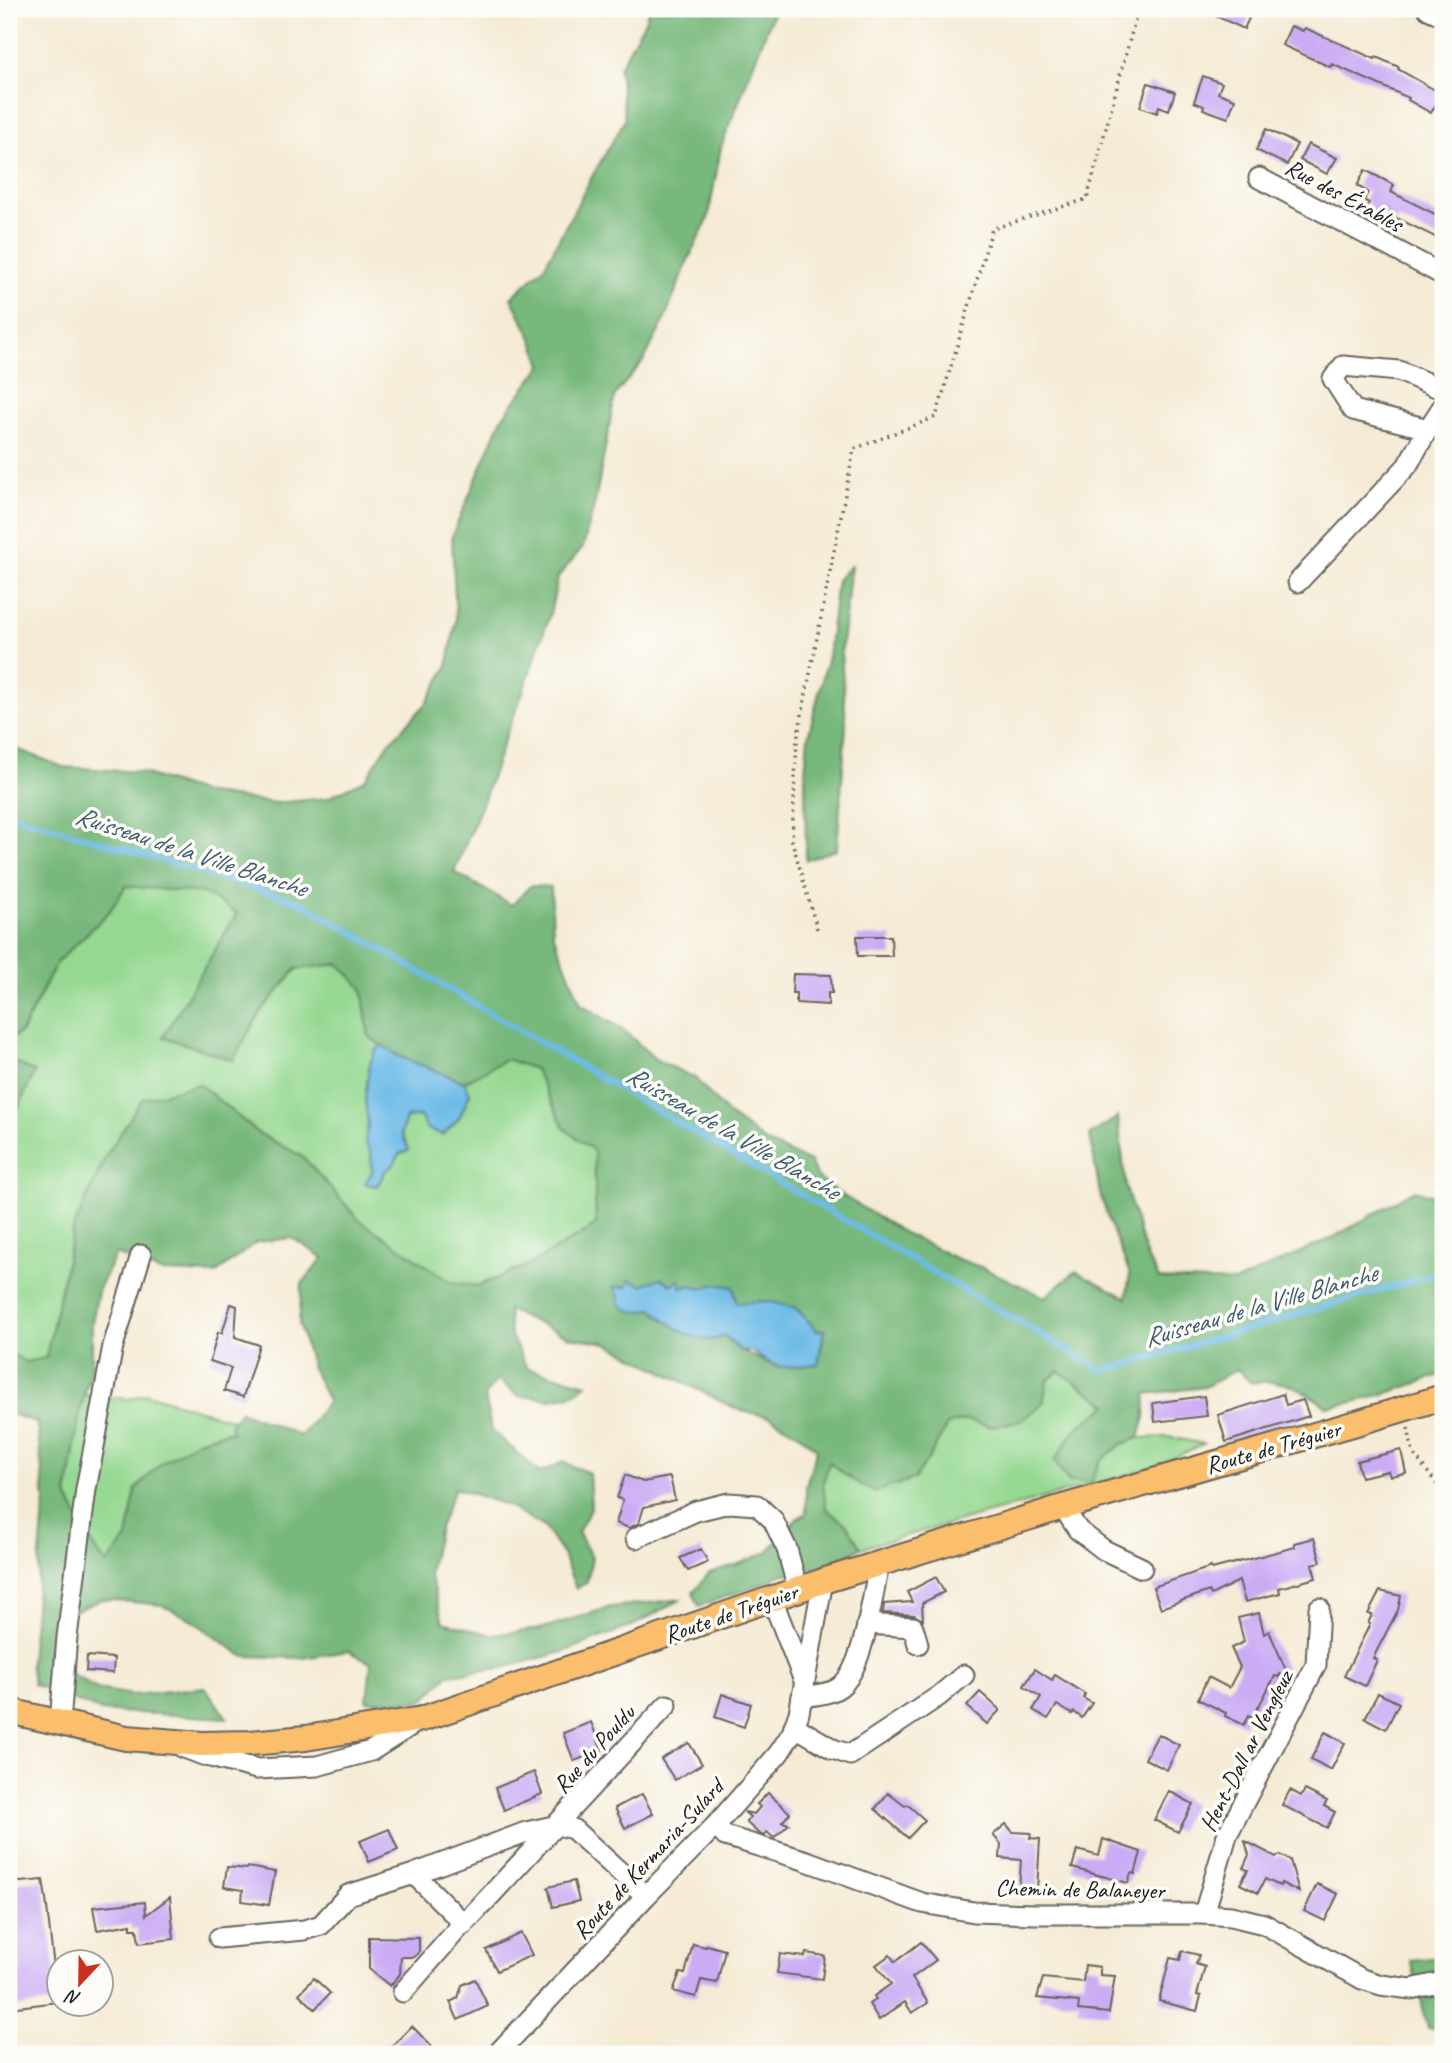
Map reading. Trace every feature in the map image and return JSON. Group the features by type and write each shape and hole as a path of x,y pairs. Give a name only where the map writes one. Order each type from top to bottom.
{"main road":[{"name":"Route de Tréguier","path":"9,1711 126,1738 202,1744 306,1738 422,1719 822,1581 1063,1507 1443,1397"}],"street":[{"path":"1428,9 1443,16"},
{"name":"Rue des Érables","path":"1259,178 1443,275"},
{"path":"1428,429 1353,410 1333,379 1343,366 1399,371 1443,390"},
{"path":"1298,582 1407,466 1443,406"},
{"path":"60,1723 67,1637 86,1489 113,1346 141,1255"},
{"path":"636,1538 696,1511 729,1503 757,1504 773,1520 787,1549 798,1590"},
{"path":"1063,1507 1078,1531 1104,1550 1142,1568"},
{"path":"772,1599 803,1688 828,1692 843,1685 853,1670 867,1624 879,1564"},
{"name":"Route de Kermaria-Sulard","path":"497,2054 716,1825 779,1753 794,1727 822,1581"},
{"name":"Hent-Dall ar Vengleuz","path":"1204,1914 1227,1835 1316,1665 1319,1608"},
{"path":"867,1624 913,1627 918,1644"},
{"path":"794,1727 833,1749 850,1755 939,1696 964,1675"},
{"name":"Rue du Pouldu","path":"403,1992 463,1923 558,1825 667,1705"},
{"path":"219,1938 304,1930 321,1925 348,1895 414,1874 526,1832 558,1825 573,1829 646,1896"},
{"name":"Chemin de Balaneyer","path":"716,1825 725,1836 804,1860 922,1903 974,1912 1231,1916 1264,1924 1362,1979 1381,1985 1411,1989 1443,1982"},
{"path":"414,1874 463,1923"}],"path":[{"path":"817,929 792,841 797,740 853,449 936,417 992,229 1087,199 1138,9"},
{"path":"1404,1409 1413,1453 1443,1492"}],"green space":[{"path":"649,9 775,9 721,147 708,219 644,360 615,395 595,502 583,547 558,577 550,614 523,692 454,872 512,905 530,886 551,887 553,933 581,1004 625,1031 655,1059 695,1078 729,1115 765,1142 810,1162 817,1177 837,1192 904,1233 1045,1297 1076,1271 1126,1298 1130,1274 1100,1194 1090,1135 1118,1117 1126,1188 1146,1255 1159,1279 1236,1282 1334,1237 1415,1190 1443,1199 1443,1374 1371,1398 1327,1407 1283,1383 1251,1383 1237,1369 1205,1387 1146,1394 1145,1417 1139,1438 1122,1444 1100,1461 1091,1482 1069,1482 1054,1461 1075,1430 1108,1405 1059,1371 1047,1381 1043,1404 1022,1420 993,1427 965,1420 947,1425 914,1479 874,1492 849,1478 829,1462 823,1483 826,1509 847,1525 861,1548 825,1566 780,1575 699,1606 693,1593 709,1573 768,1552 795,1520 806,1513 806,1485 817,1449 796,1432 769,1417 736,1409 607,1343 570,1337 508,1310 510,1334 527,1368 587,1384 574,1394 552,1399 519,1396 497,1380 485,1395 491,1430 540,1473 563,1462 589,1473 591,1508 578,1532 592,1558 587,1582 576,1589 563,1555 544,1527 506,1505 455,1488 439,1528 429,1573 443,1622 492,1635 540,1629 611,1607 682,1599 634,1625 563,1652 502,1668 448,1675 422,1701 367,1701 371,1663 349,1651 302,1658 243,1656 189,1618 162,1605 102,1599 56,1619 46,1658 97,1689 133,1695 205,1687 227,1718 101,1711 33,1684 30,1661 45,1501 37,1423 9,1413 9,1352 25,1362 46,1358 74,1226 106,1156 142,1099 199,1084 258,1133 303,1157 359,1220 451,1282 478,1286 531,1264 596,1225 594,1151 565,1129 535,1069 506,1059 464,1082 398,1056 369,1037 362,988 339,964 296,969 261,1011 233,1060 163,1037 237,913 203,893 126,886 109,912 57,962 21,1032 9,1039 9,746 63,767 140,772 203,793 275,803 327,798 365,780 389,743 426,704 447,667 456,621 452,536 502,418 542,365 532,338 511,298 544,267 625,120 619,68","holes":["292,1238 323,1258 302,1284 299,1324 312,1368 328,1401 301,1436 240,1411 230,1426 233,1431 198,1440 160,1464 136,1489 127,1538 107,1564 96,1551 67,1496 80,1410 92,1368 92,1322 99,1287 116,1254 160,1272 215,1274 257,1242","661,1278 675,1286 691,1285 737,1303 766,1301 796,1308 817,1331 825,1330 818,1364 777,1367 741,1351 724,1336 664,1320 652,1309 615,1287 642,1285"]},
{"path":"851,565 841,653 846,725 837,849 806,860 805,772 808,737 828,656 837,580"},
{"path":"126,886 203,893 237,913 164,1037 232,1060 261,1011 297,969 339,964 362,988 369,1037 382,1045 375,1051 365,1099 368,1124 365,1142 371,1153 372,1172 365,1184 377,1186 386,1170 393,1166 399,1154 406,1118 420,1116 470,1093 464,1082 506,1059 535,1069 565,1129 595,1151 596,1225 531,1264 478,1286 451,1282 359,1220 303,1157 258,1133 199,1084 74,1226 46,1358 25,1362 9,1352 9,1127 34,1072 9,1060 9,1039 22,1032 57,962 109,912"},
{"path":"12,1061 35,1072 9,1127 9,1069"},
{"path":"1059,1371 1108,1405 1075,1430 1091,1482 1100,1461 1122,1444 1139,1438 1168,1437 1204,1444 1158,1465 1120,1477 861,1548 847,1525 826,1509 823,1483 829,1461 849,1478 914,1479 947,1425 965,1420 993,1427 1043,1404 1047,1381"},
{"path":"147,1394 233,1420 233,1430 197,1440 136,1489 127,1538 107,1564 96,1551 67,1496 80,1410 84,1395 128,1399"},
{"path":"1443,1957 1443,2029 1428,2028 1411,1960"}],"water":[{"path":"382,1045 398,1056 464,1082 470,1093 460,1117 443,1135 427,1129 420,1116 406,1118 401,1133 409,1150 399,1154 377,1186 365,1184 372,1172 371,1153 365,1142 368,1124 365,1099 369,1067 375,1051"},
{"path":"661,1278 671,1285 679,1280 682,1288 691,1285 702,1289 715,1284 733,1287 737,1303 766,1301 796,1308 817,1331 824,1330 818,1364 776,1366 752,1351 741,1351 725,1336 706,1340 676,1328 652,1309 637,1312 622,1307 615,1287 627,1287 630,1280 642,1285"}],"building":[{"path":"1201,9 1239,9 1251,14 1244,29"},
{"path":"1291,26 1303,31 1305,28 1399,67 1398,69 1442,94 1431,113 1408,100 1409,98 1282,45"},
{"path":"1203,76 1222,83 1218,93 1235,99 1228,118 1203,109 1204,106 1194,102"},
{"path":"1148,83 1175,92 1169,110 1159,106 1157,113 1140,107"},
{"path":"1266,129 1297,144 1287,165 1256,150"},
{"path":"1308,144 1337,158 1327,174 1300,160"},
{"path":"1365,170 1394,185 1391,192 1443,218 1443,241 1397,218 1395,222 1366,208 1369,203 1364,200 1368,192 1357,186"},
{"path":"857,936 891,936 892,956 858,956"},
{"path":"793,974 831,975 832,993 828,993 828,1005 796,1003 796,993 792,993"},
{"path":"231,1304 237,1306 235,1337 259,1345 243,1397 224,1391 231,1368 210,1361 218,1332 222,1333"},
{"path":"1283,1394 1286,1405 1303,1400 1309,1416 1226,1442 1218,1415"},
{"path":"1204,1396 1207,1416 1155,1422 1153,1403"},
{"path":"1401,1450 1406,1473 1390,1476 1388,1471 1361,1477 1357,1461"},
{"path":"625,1475 643,1482 670,1477 675,1500 644,1507 639,1523 629,1528 616,1523 623,1500 617,1498"},
{"path":"1314,1538 1321,1562 1312,1564 1316,1578 1279,1588 1280,1593 1245,1602 1239,1581 1211,1595 1209,1591 1161,1608 1153,1587 1211,1567 1212,1569 1295,1547 1294,1543"},
{"path":"701,1549 708,1562 688,1571 680,1558"},
{"path":"936,1577 944,1592 922,1603 923,1620 914,1615 883,1613 884,1604 912,1602 907,1592"},
{"path":"1380,1591 1401,1596 1398,1610 1373,1658 1377,1660 1365,1686 1344,1676 1370,1624 1368,1623 1372,1615 1368,1614"},
{"path":"1259,1613 1264,1634 1269,1631 1289,1677 1280,1674 1279,1677 1275,1676 1253,1717 1249,1715 1244,1725 1198,1699 1208,1677 1229,1688 1240,1667 1231,1648 1244,1642 1238,1618"},
{"path":"87,1656 114,1658 113,1673 86,1671"},
{"path":"1035,1669 1052,1680 1055,1675 1085,1694 1083,1698 1092,1703 1082,1718 1057,1705 1048,1719 1033,1710 1041,1697 1024,1686"},
{"path":"980,1692 1000,1710 987,1724 967,1706"},
{"path":"1378,1693 1399,1703 1386,1729 1365,1718"},
{"path":"722,1694 751,1704 744,1727 715,1717"},
{"path":"591,1722 602,1751 574,1761 563,1733"},
{"path":"1325,1732 1345,1743 1331,1770 1311,1759"},
{"path":"1158,1734 1179,1745 1167,1770 1145,1759"},
{"path":"689,1743 702,1764 675,1780 661,1759"},
{"path":"534,1772 542,1794 504,1810 495,1788"},
{"path":"1290,1790 1301,1796 1305,1790 1327,1801 1324,1806 1335,1812 1327,1828 1282,1805"},
{"path":"1169,1791 1193,1804 1178,1832 1154,1820"},
{"path":"768,1793 790,1813 782,1822 789,1824 774,1838 767,1832 764,1835 758,1833 746,1822 750,1817 744,1812 754,1814 760,1807 757,1804"},
{"path":"888,1793 905,1806 907,1804 925,1820 908,1838 875,1809"},
{"path":"642,1794 653,1814 625,1828 615,1808"},
{"path":"1006,1824 1013,1832 1031,1833 1030,1838 1040,1839 1037,1890 1019,1889 1021,1860 1000,1858 1001,1844 993,1835"},
{"path":"389,1829 398,1850 369,1862 360,1841"},
{"path":"1103,1839 1141,1852 1135,1874 1131,1873 1128,1883 1072,1868 1077,1850 1099,1856"},
{"path":"1245,1841 1276,1857 1280,1855 1290,1860 1299,1892 1265,1879 1258,1893 1240,1884 1248,1870 1243,1868 1249,1855"},
{"path":"227,1867 248,1867 275,1872 269,1905 242,1901 243,1890 224,1887"},
{"path":"43,1880 52,1948 46,1948 46,2003 9,2008 9,1883"},
{"path":"574,1881 579,1901 553,1907 548,1887"},
{"path":"1317,1884 1338,1894 1325,1921 1304,1911"},
{"path":"170,1897 174,1939 139,1943 137,1929 131,1929 131,1924 97,1930 93,1907 145,1902 146,1915"},
{"path":"521,1933 532,1955 497,1971 486,1950"},
{"path":"369,1937 419,1938 419,1952 414,1957 401,1957 400,1974 390,1986 369,1969"},
{"path":"921,1942 936,1960 912,1978 928,2003 912,2013 905,2002 879,2020 869,2004 876,1999 874,1996 891,1984 876,1965 890,1955 895,1962"},
{"path":"693,1944 725,1950 717,1983 701,1980 696,1997 673,1991 680,1973 685,1974"},
{"path":"1182,1951 1199,1955 1196,1964 1205,1967 1197,1995 1201,1996 1197,2011 1159,2001 1170,1958 1180,1960"},
{"path":"806,1953 825,1956 822,1979 777,1973 780,1954 805,1957"},
{"path":"1085,1965 1100,1967 1100,1975 1115,1976 1109,2013 1078,2010 1079,2002 1037,1998 1043,1978 1083,1982"},
{"path":"314,1978 330,1993 315,2009 299,1994"},
{"path":"475,1979 488,2006 458,2020 450,2002 458,1998 462,1985"},
{"path":"412,2026 431,2046 423,2054 384,2054"}],"waterway":[{"name":"Ruisseau de la Ville Blanche","path":"9,814 300,902 1103,1371 1443,1272"}]}
